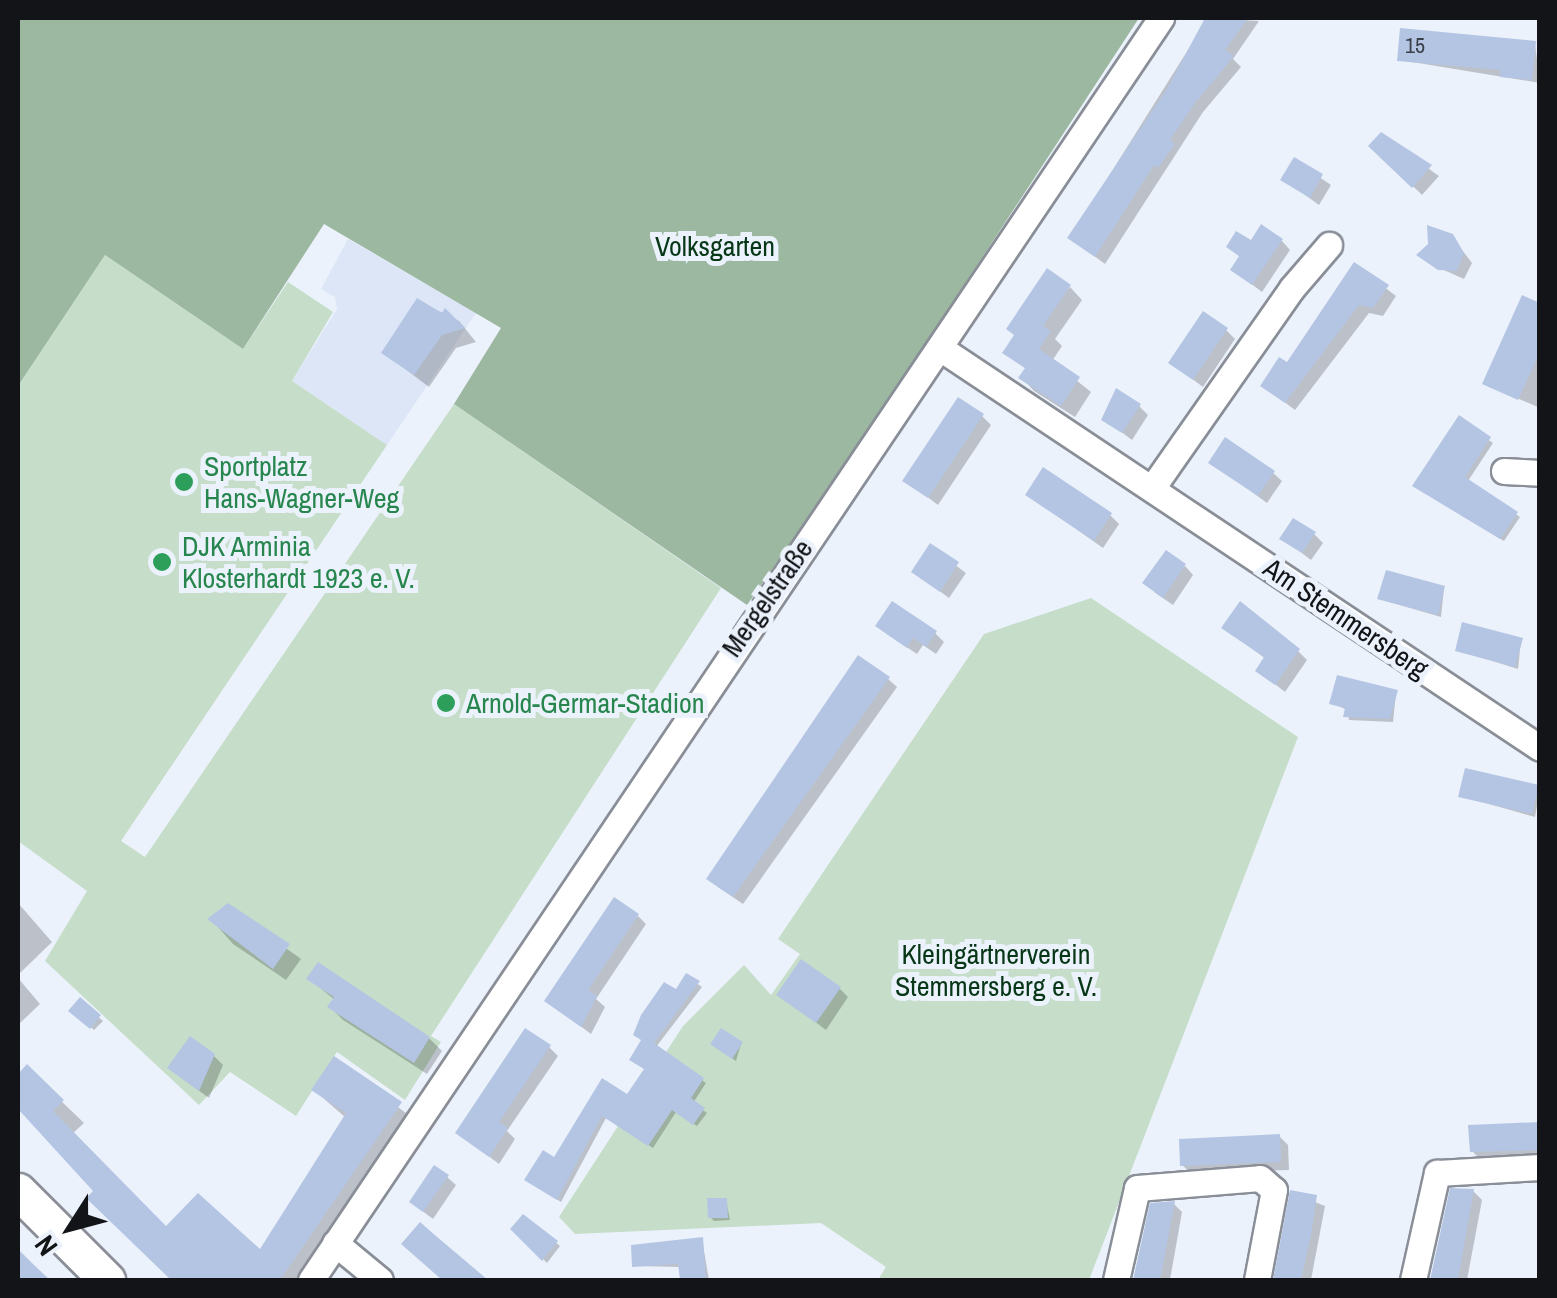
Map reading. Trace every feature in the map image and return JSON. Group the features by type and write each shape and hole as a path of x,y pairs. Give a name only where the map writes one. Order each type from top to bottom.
{"main road":[{"path":"18,1191 107,1280"}],"street":[{"name":"Mergelstraße","path":"311,1280 1161,18"},
{"path":"1152,488 1292,288 1329,245"},
{"name":"Am Stemmersberg","path":"940,348 1540,748"},
{"path":"1504,471 1540,473"},
{"path":"1413,1280 1437,1174 1540,1167"},
{"path":"1116,1280 1137,1188 1260,1178 1274,1190 1256,1280"},
{"path":"335,1244 380,1280"}],"shaded area":[{"path":"348,239 476,313 387,445 292,381 337,309 335,297 321,289"}],"green space":[{"name":"Volksgarten","path":"18,18 1139,18 849,461 747,605 454,404 501,328 324,224 243,349 105,255 18,386"},
{"path":"105,255 243,349 288,282 333,312 292,381 387,445 121,841 145,857 454,404 721,588 431,1036 441,1042 405,1100 337,1052 296,1116 230,1072 199,1105 45,961 87,891 18,841 18,386"},
{"name":"Kleingärtnerverein Stemmersberg e. V.","path":"1091,598 1298,737 1089,1280 878,1280 886,1267 821,1223 575,1234 559,1217 683,1026 744,965 771,995 800,954 778,939 984,634"}],"building":[{"path":"1205,18 1248,18 1225,50 1234,56 1195,103 1170,140 1175,144 1158,168 1154,165 1095,257 1067,238 1167,89"},
{"path":"1400,28 1536,41 1532,80 1500,77 1500,70 1397,61"},
{"path":"1381,132 1432,165 1412,188 1368,146"},
{"path":"1294,157 1323,174 1310,198 1280,180"},
{"path":"1261,224 1283,239 1252,285 1230,270 1239,256 1226,247 1236,231 1251,240"},
{"path":"1427,225 1453,234 1464,253 1457,271 1438,270 1416,255 1428,244"},
{"path":"1354,262 1389,285 1373,308 1359,305 1285,403 1260,386 1279,357 1287,362"},
{"path":"1047,268 1071,285 1043,326 1051,331 1039,349 1080,377 1061,406 1018,378 1025,368 1002,353 1014,335 1006,329"},
{"path":"1522,295 1540,303 1540,352 1518,400 1482,384"},
{"path":"417,298 442,313 445,308 465,328 442,335 414,375 381,353"},
{"path":"1203,311 1228,328 1193,380 1168,363"},
{"path":"1116,388 1141,404 1122,433 1101,420"},
{"path":"958,397 984,414 928,498 902,481"},
{"path":"1459,415 1491,437 1465,477 1518,512 1500,539 1412,486"},
{"path":"1225,437 1275,471 1258,496 1208,463"},
{"path":"1043,467 1112,513 1094,541 1025,495"},
{"path":"1293,518 1316,532 1302,553 1279,539"},
{"path":"930,543 959,562 940,592 911,572"},
{"path":"1166,550 1186,564 1163,598 1142,583"},
{"path":"1386,570 1445,586 1438,615 1377,599"},
{"path":"892,601 937,631 926,647 913,638 907,648 875,626"},
{"path":"1240,601 1300,649 1275,685 1255,671 1264,657 1221,628"},
{"path":"1462,622 1523,638 1515,667 1455,651"},
{"path":"858,655 890,677 733,897 706,879"},
{"path":"1337,675 1398,690 1390,719 1343,717 1345,708 1329,704"},
{"path":"1465,768 1539,785 1532,814 1458,797"},
{"path":"614,897 639,914 588,990 597,996 581,1027 544,1001"},
{"path":"228,903 290,944 273,969 207,919"},
{"path":"801,959 841,987 816,1023 776,995"},
{"path":"318,962 430,1037 414,1063 327,1007 334,997 306,979"},
{"path":"686,973 700,981 654,1043 704,1078 691,1098 705,1108 693,1125 672,1110 648,1146 602,1116 557,1200 524,1180 543,1150 554,1157 602,1078 627,1094 644,1069 629,1060 641,1040 633,1035 641,1015 664,982 676,989"},
{"path":"80,997 101,1015 90,1029 68,1011"},
{"path":"525,1028 551,1045 499,1122 508,1128 489,1157 455,1133"},
{"path":"721,1028 743,1042 732,1059 710,1044"},
{"path":"190,1036 215,1054 199,1091 167,1068"},
{"path":"334,1056 402,1102 280,1280 171,1280 86,1198 93,1191 18,1109 18,1074 27,1064 64,1100 53,1111 166,1226 198,1193 260,1249 346,1113 311,1090"},
{"path":"1540,1122 1540,1150 1470,1152 1468,1125"},
{"path":"1280,1134 1281,1162 1180,1166 1179,1139"},
{"path":"434,1165 449,1175 423,1212 409,1202"},
{"path":"1450,1188 1474,1189 1458,1280 1430,1280"},
{"path":"1290,1190 1317,1195 1311,1235 1301,1280 1273,1280"},
{"path":"707,1198 727,1198 728,1218 708,1218"},
{"path":"1175,1201 1160,1280 1133,1280 1150,1203"},
{"path":"523,1214 558,1241 542,1261 510,1229"},
{"path":"420,1222 488,1280 442,1280 401,1244"},
{"path":"703,1237 706,1280 680,1280 678,1264 632,1267 631,1245"},
{"path":"18,1249 34,1265 50,1280 18,1280"}],"place":[{"name":"Sportplatz Hans-Wagner-Weg","path":"184,482"},
{"name":"DJK Arminia Klosterhardt 1923 e. V.","path":"162,562"},
{"name":"Arnold-Germar-Stadion","path":"446,703"}]}
